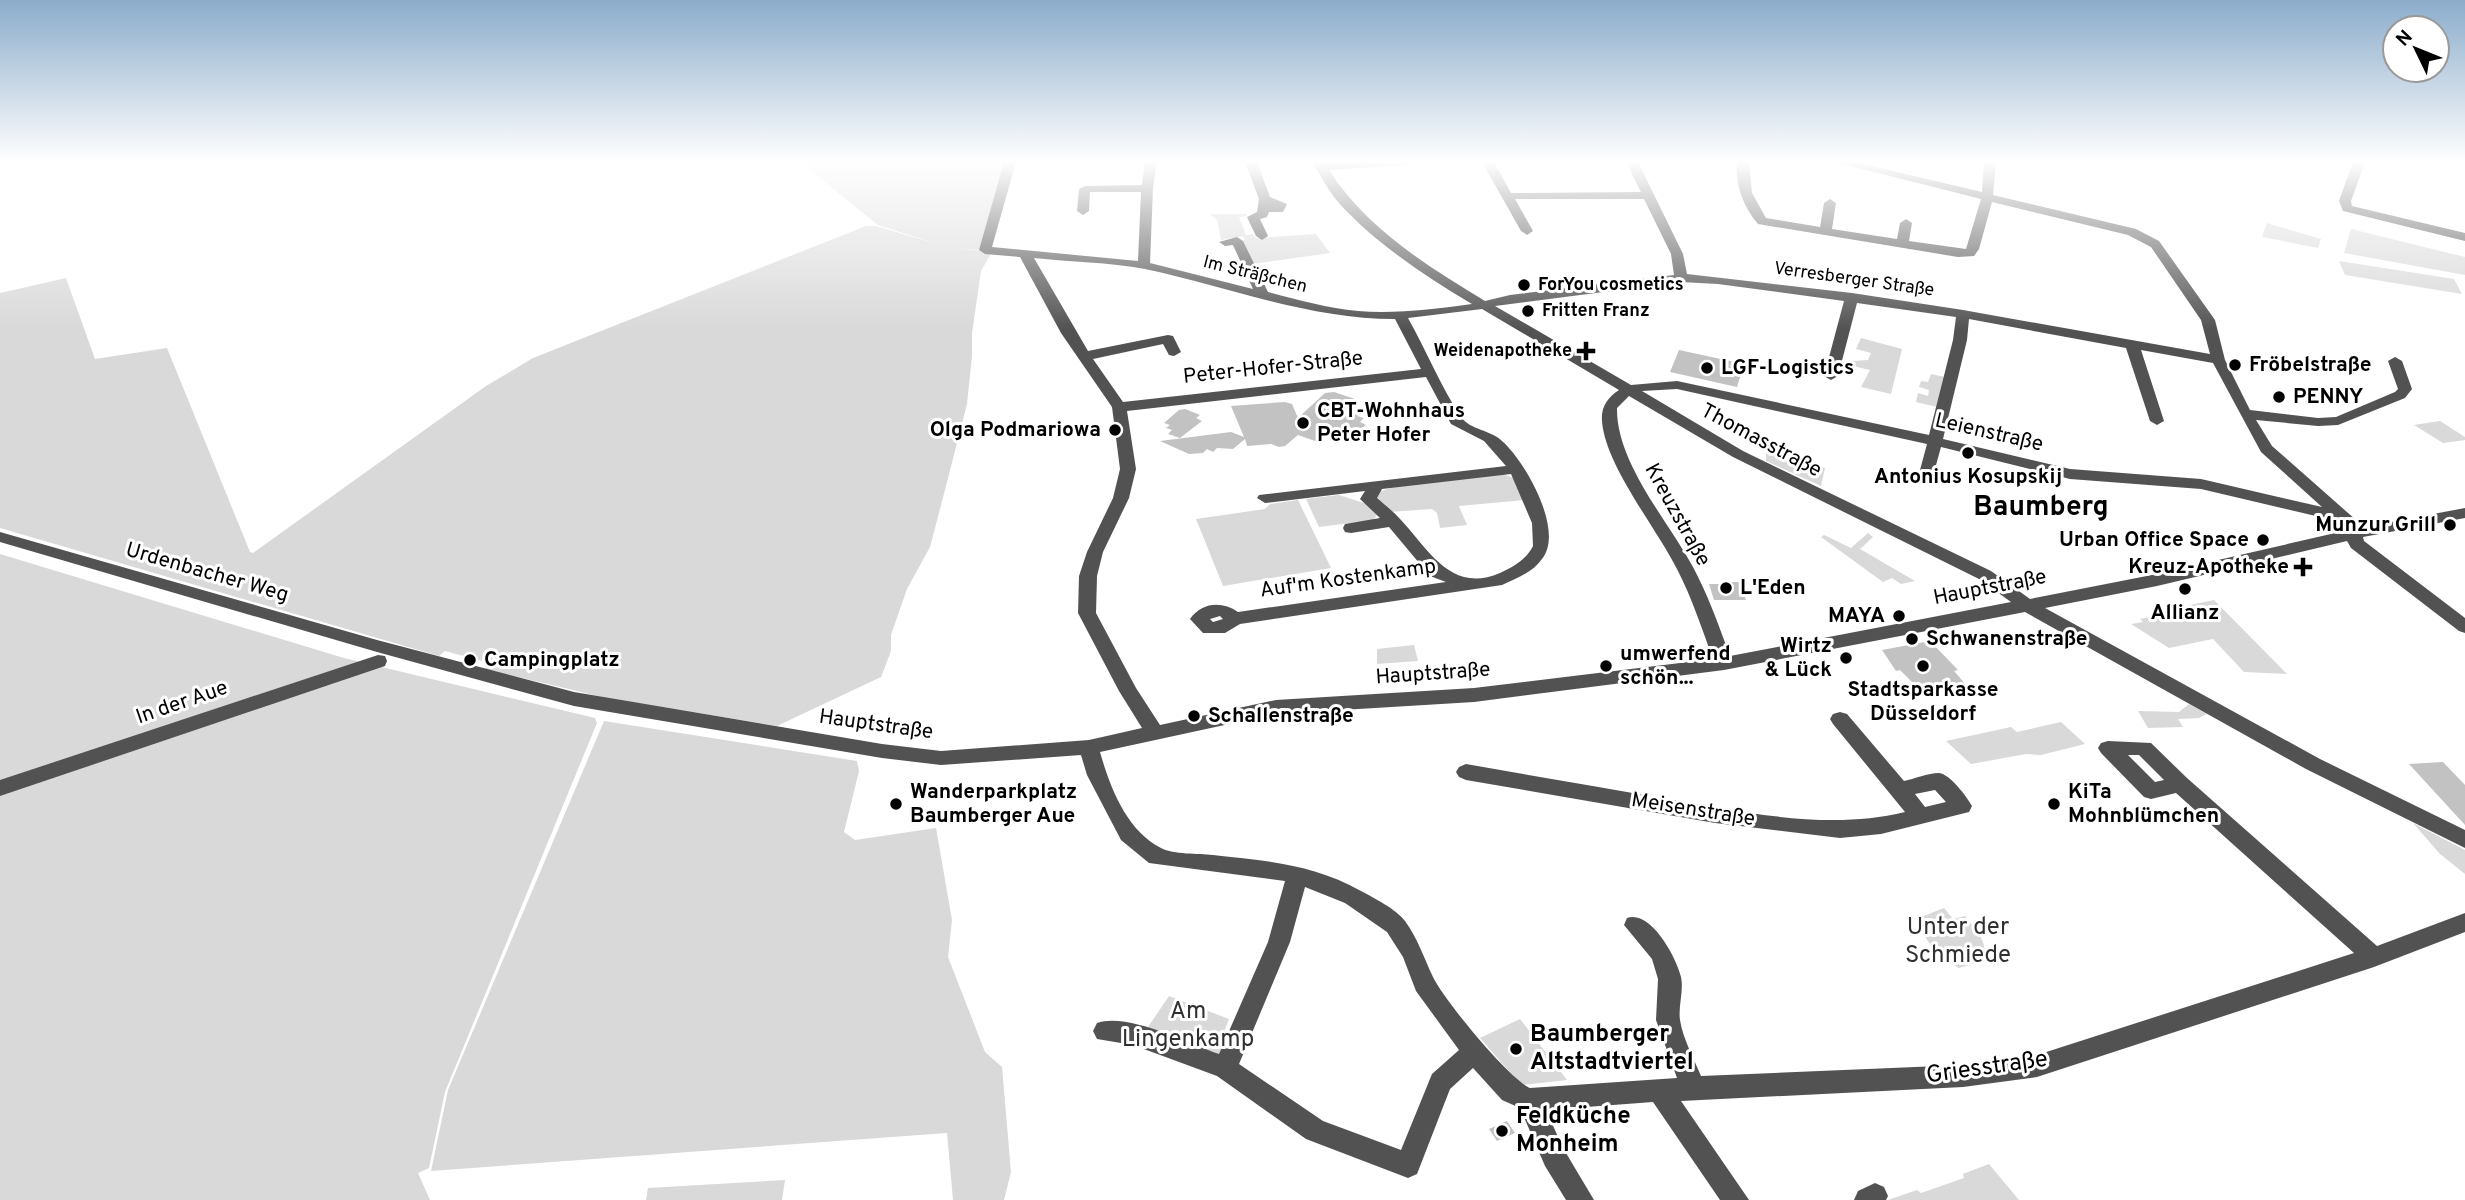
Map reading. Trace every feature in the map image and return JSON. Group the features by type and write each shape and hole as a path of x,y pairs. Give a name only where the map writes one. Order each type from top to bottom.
{"street":[{"name":"Im Sträßchen","path":"994,218 985,250 1029,261 1055,256 1143,265 1323,310 1359,315 1400,315 1482,305"},
{"path":"1143,265 1146,257 1147,218"},
{"path":"1254,218 1262,236"},
{"name":"Thomasstraße","path":"1360,218 1428,271 1628,392 1738,454 1976,570 2001,584 2025,604"},
{"path":"1520,218 1527,231"},
{"path":"1660,218 1677,254 1681,278"},
{"path":"1760,218 1762,221 1825,232 1970,253 1981,218"},
{"path":"1825,232 1827,218"},
{"path":"2074,218 2132,232 2155,244 2208,320 2218,360 2266,449 2350,524 2357,544 2465,627"},
{"path":"2388,218 2465,237"},
{"path":"1902,244 1906,223"},
{"path":"1225,242 1237,241 1262,294"},
{"path":"1029,261 1068,333 1119,407 1128,469 1121,498 1095,552 1087,576 1087,613 1128,691 1155,733"},
{"name":"Verresberger Straße","path":"1482,305 1524,297 1681,278 1852,297 1964,314 2218,360"},
{"path":"1831,376 1852,297"},
{"path":"1908,480 1927,473 1964,314"},
{"name":"Auf'm Kostenkamp","path":"1235,619 1435,581 1469,585 1496,581 1532,563 1541,549 1544,535 1517,469 1496,442 1459,425 1400,315"},
{"path":"1085,356 1171,345 1164,323"},
{"path":"2132,344 2157,421"},
{"path":"2245,414 2318,422 2338,421 2400,395 2405,389 2395,361"},
{"name":"Peter-Hofer-Straße","path":"1119,407 1431,372"},
{"name":"Leienstraße","path":"1628,392 1653,385 1677,385 1934,441 2070,474 2201,484 2342,517"},
{"name":"Kreuzstraße","path":"1628,392 1610,407 1609,418 1617,449 1686,569 1724,664"},
{"path":"1265,498 1343,491 1372,493 1517,469"},
{"path":"1372,493 1435,581"},
{"name":"Hauptstraße","path":"402,653 574,699 882,751 941,758 972,757 1089,747 1276,707 1558,687 1724,664 2157,580 2353,534 2465,513"},
{"path":"1351,527 1393,521"},
{"name":"Urdenbacher Weg","path":"0,537 402,653"},
{"path":"2025,604 2313,764 2465,840"},
{"name":"In der Aue","path":"0,788 378,661"},
{"path":"1840,719 1921,816"},
{"path":"1089,747 1105,795 1128,834 1157,857 1298,874 1353,897 1395,925 1413,953 1424,984 1474,1051 1511,1092 1529,1100 1554,1157 1580,1200"},
{"name":"Meisenstraße","path":"1466,772 1715,814 1840,830 1881,826 1962,806 1939,780 1900,790"},
{"path":"2180,784 2374,957"},
{"path":"1225,1068 1279,942 1298,874"},
{"name":"Griesstraße","path":"1529,1100 1693,1088 1962,1076 2037,1066 2374,957 2465,922"},
{"path":"1635,925 1661,954 1670,979 1668,1020 1693,1088"},
{"path":"1105,1031 1133,1034 1225,1068 1315,1130 1408,1165 1441,1082 1474,1051"},
{"path":"1659,1090 1735,1200"}],"green space":[{"path":"869,218 990,218 980,250 955,248 992,252 981,271 972,333 967,404 930,547 907,589 891,635 891,651 881,677 777,726 606,698 485,669 490,663 445,651 439,656 0,528 0,293 66,278 95,359 167,348 250,552 253,553 486,386 533,358 866,226 876,226 940,245 878,225"},
{"path":"1215,218 1239,218 1246,235 1253,234 1256,238 1316,234 1330,253 1253,264 1242,241 1245,239 1243,236 1221,240"},
{"path":"2267,223 2321,239 2318,248 2262,237"},
{"path":"2351,229 2465,257 2465,275 2344,253"},
{"path":"2339,261 2454,279 2462,294 2345,275"},
{"path":"1861,338 1902,349 1891,394 1861,387 1870,370 1853,366 1853,361 1868,360 1871,353 1856,349"},
{"path":"1931,374 1945,377 1937,407 1916,402 1918,393 1928,396 1929,390 1919,387 1921,381 1928,382"},
{"path":"2440,421 2465,437 2465,440 2443,443 2414,425"},
{"path":"1766,440 1776,442 1773,453 1825,468 1821,486 1766,461"},
{"path":"1502,474 1514,478 1525,500 1459,506 1467,525 1440,528 1437,513 1432,509 1390,512 1377,501 1375,495 1414,484"},
{"path":"1339,495 1367,504 1377,515 1373,520 1319,527 1306,499"},
{"path":"1298,500 1331,568 1223,586 1196,519 1265,509 1270,504"},
{"path":"1868,533 1873,537 1860,549 1915,581 1901,584 1892,578 1883,582 1821,537 1824,535 1851,548"},
{"path":"0,554 344,658 595,718 597,723 445,1092 429,1168 418,1173 430,1200 0,1200"},
{"path":"2214,600 2287,674 2244,672 2213,639 2169,648 2131,624 2143,622 2140,619 2164,614 2161,611"},
{"path":"1414,645 1418,661 1377,664 1377,649"},
{"path":"2189,704 2207,714 2199,718 2178,719 2183,727 2148,728 2138,711 2179,712"},
{"path":"604,721 857,761 859,771 844,832 855,840 936,828 952,920 948,957 985,1052 1002,1067 1011,1172 1004,1200 953,1200 947,1133 431,1171 448,1090"},
{"path":"2061,722 2085,744 2041,755 2026,754 1971,764 1946,741 2011,727 2017,732"},
{"path":"2413,823 2465,850 2465,874 2440,854"},
{"name":"Unter der Schmiede","path":"1944,908 1953,919 1965,916 1974,927 1983,941 1985,960 1959,968 1945,959 1927,940 1921,917"},
{"name":"Am Lingenkamp","path":"1169,996 1229,1019 1224,1032 1226,1039 1217,1059 1144,1033"},
{"path":"1520,1019 1567,1080 1521,1085 1480,1038"},
{"path":"1989,1164 2019,1200 1888,1200 1917,1190 1921,1193 1964,1178 1963,1174"},
{"path":"785,1180 782,1200 646,1200 648,1188"}],"building":[{"name":"LGF-Logistics","path":"1679,350 1744,364 1737,387 1670,372"},
{"name":"CBT-Wohnhaus Peter Hofer","path":"1334,392 1355,399 1351,403 1358,406 1354,409 1361,412 1357,416 1364,418 1360,422 1366,425 1355,435 1348,432 1344,436 1337,434 1332,438 1323,434 1315,441 1298,435 1285,446 1279,447 1271,444 1247,446 1245,439 1233,449 1217,448 1213,452 1207,449 1203,453 1189,454 1160,441 1231,432 1244,437 1231,406 1285,402 1292,404 1298,418 1325,393"},
{"path":"1185,409 1200,415 1196,418 1202,421 1180,438 1168,434 1172,430 1166,428 1170,425 1164,423 1179,410"},
{"name":"L'Eden","path":"1723,582 1739,582 1746,600 1714,600 1709,584 1724,584"},
{"name":"Stadtsparkasse Düsseldorf","path":"1930,641 1958,670 1954,671 1967,686 1924,694 1900,670 1896,671 1882,650"},
{"path":"2443,762 2465,785 2465,825 2409,764"},
{"name":"Feldküche Monheim","path":"1507,1121 1515,1133 1497,1141 1489,1129"}],"place":[{"name":"ForYou cosmetics","path":"1524,285"},
{"name":"Fritten Franz","path":"1528,311"},
{"name":"Weidenapotheke","path":"1586,351"},
{"name":"Fröbelstraße","path":"2235,365"},
{"name":"LGF-Logistics","path":"1707,368"},
{"name":"PENNY","path":"2279,397"},
{"name":"CBT-Wohnhaus Peter Hofer","path":"1303,423"},
{"name":"Olga Podmariowa","path":"1115,430"},
{"name":"Antonius Kosupskij","path":"1968,453"},
{"name":"Munzur Grill","path":"2450,525"},
{"name":"Urban Office Space","path":"2263,540"},
{"name":"Kreuz-Apotheke","path":"2303,567"},
{"name":"L'Eden","path":"1726,588"},
{"name":"Allianz","path":"2185,589"},
{"name":"MAYA","path":"1899,616"},
{"name":"Schwanenstraße","path":"1912,639"},
{"name":"Wirtz & Lück","path":"1846,658"},
{"name":"Campingplatz","path":"470,660"},
{"name":"umwerfend schön...","path":"1606,666"},
{"name":"Stadtsparkasse Düsseldorf","path":"1923,666"},
{"name":"Schallenstraße","path":"1194,716"},
{"name":"Wanderparkplatz Baumberger Aue","path":"896,804"},
{"name":"KiTa Mohnblümchen","path":"2054,804"},
{"name":"Baumberger Altstadtviertel","path":"1516,1049"},
{"name":"Feldküche Monheim","path":"1502,1131"}],"district":[{"name":"Baumberg","path":"2041,508"}]}
